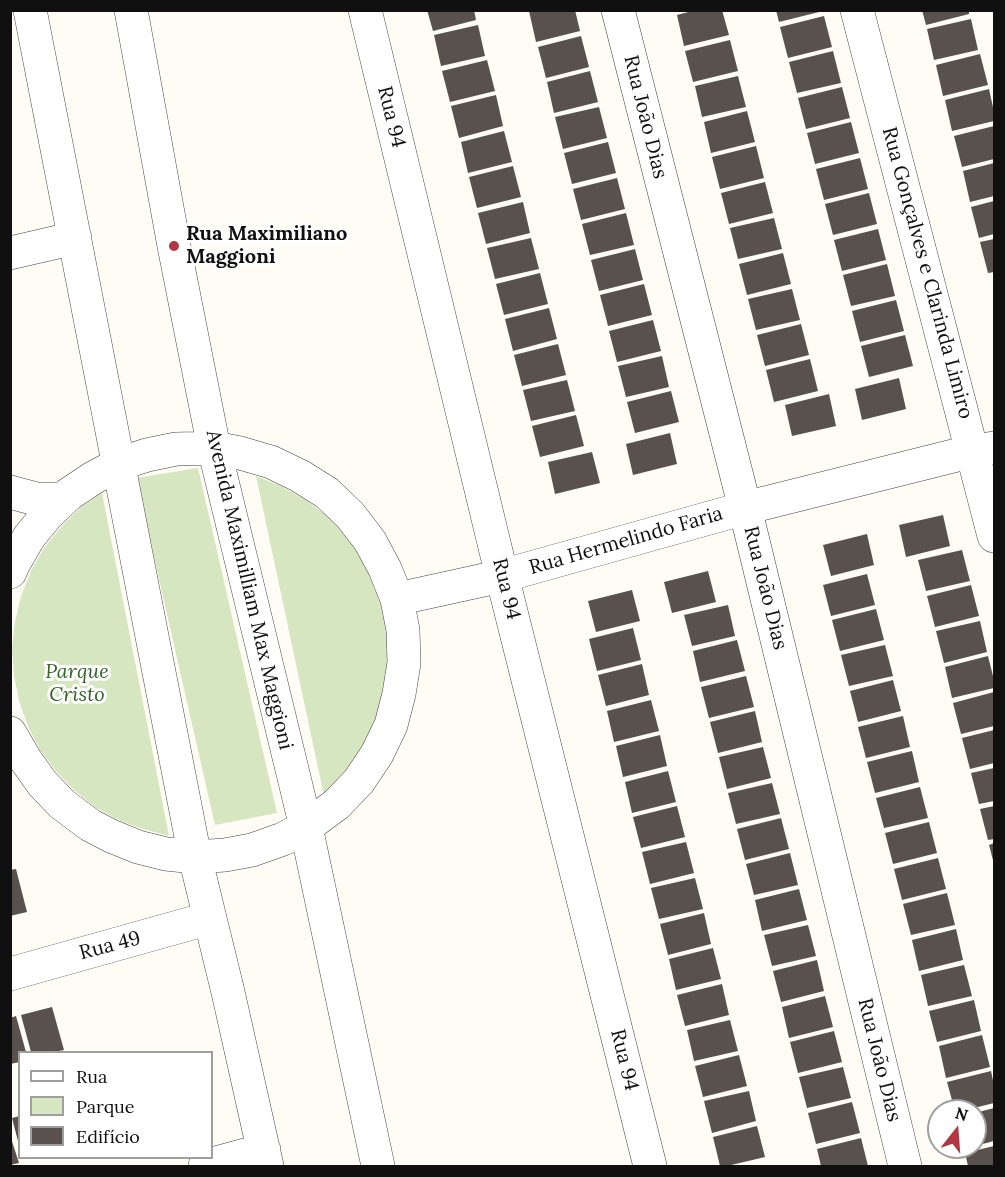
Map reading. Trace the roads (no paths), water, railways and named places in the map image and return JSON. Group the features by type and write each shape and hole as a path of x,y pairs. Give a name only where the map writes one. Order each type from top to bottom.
{"street":[{"path":"30,10 195,856 265,1158 205,1167"},
{"name":"Avenida Maximilliam Max Maggioni","path":"132,10 174,246 214,448 306,827 378,1167"},
{"name":"Rua 94","path":"365,10 502,576 650,1167"},
{"name":"Rua João Dias","path":"618,10 745,508 905,1167"},
{"name":"Rua Gonçalves e Clarinda Limiro","path":"857,10 984,450 994,536"},
{"path":"10,252 75,238"},
{"path":"10,572 29,537 63,499 93,478 119,464 176,449 214,448 240,453 271,462 327,493 370,541 386,569 397,599 403,630 404,663 391,725 377,754 359,781 337,804 306,827 283,839 252,850 225,855 166,854 111,837 62,804 42,783 10,733"},
{"name":"Rua Hermelindo Faria","path":"397,599 502,576 745,508 984,450"},
{"path":"10,492 36,499 63,499"},
{"name":"Rua 49","path":"10,974 210,918"}],"place":[{"name":"Rua Maximiliano Maggioni","path":"174,246"}],"park label":[{"name":"Parque Cristo","path":"77,684"}]}
